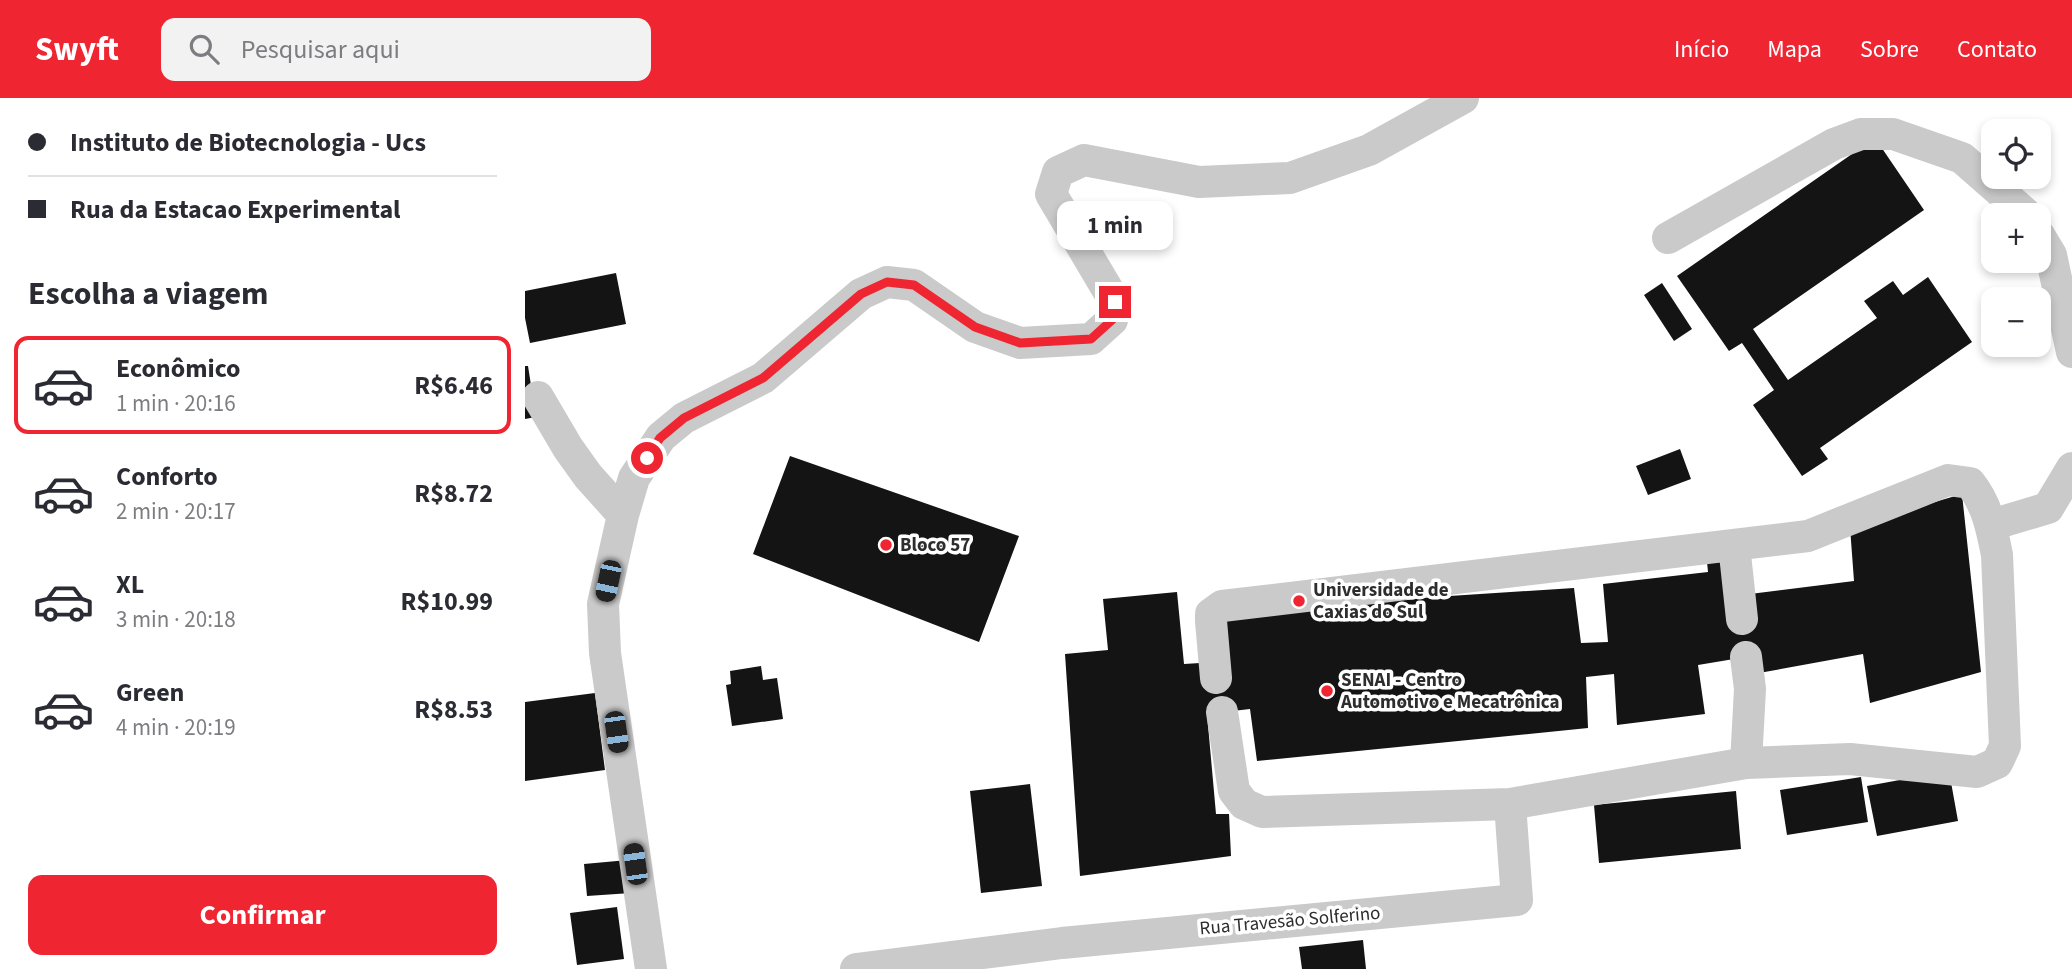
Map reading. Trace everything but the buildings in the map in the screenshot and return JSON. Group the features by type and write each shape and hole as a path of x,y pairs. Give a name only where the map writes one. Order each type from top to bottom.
{"street":[{"path":"651,969 605,653 603,604 634,478 660,438 684,418 763,378 861,294 887,282 914,285 975,327 1020,343 1091,339 1112,320 1115,302 1051,194 1058,172 1084,160 1199,182 1290,178 1369,150 1462,98"},
{"path":"1668,238 1834,144 1861,134 1893,134 1962,158 2014,203"},
{"path":"2051,255 2072,352"},
{"path":"538,397 588,476 623,515"},
{"path":"1991,525 2048,508 2072,468"},
{"path":"1216,678 1210,621 1211,614 1222,606 1808,536 1948,480 1970,483 1980,496 1991,525 1997,555 2004,746 1997,764 1977,772 1850,759 1746,763 1510,804 1262,812 1244,804 1234,791 1222,712"},
{"path":"1734,545 1742,619"},
{"path":"1746,657 1749,689 1746,763"},
{"name":"Rua Travesão Solferino","path":"856,969 1062,943 1517,900 1510,804"}],"place":[{"name":"Bloco 57","path":"886,545"},
{"name":"Universidade de Caxias do Sul","path":"1299,601"},
{"name":"SENAI - Centro Automotivo e Mecatrônica","path":"1327,691"}],"route":[{"path":"647,458 660,438 684,418 763,378 861,294 887,282 914,285 975,327 1020,343 1091,339 1112,320 1115,302"}]}
